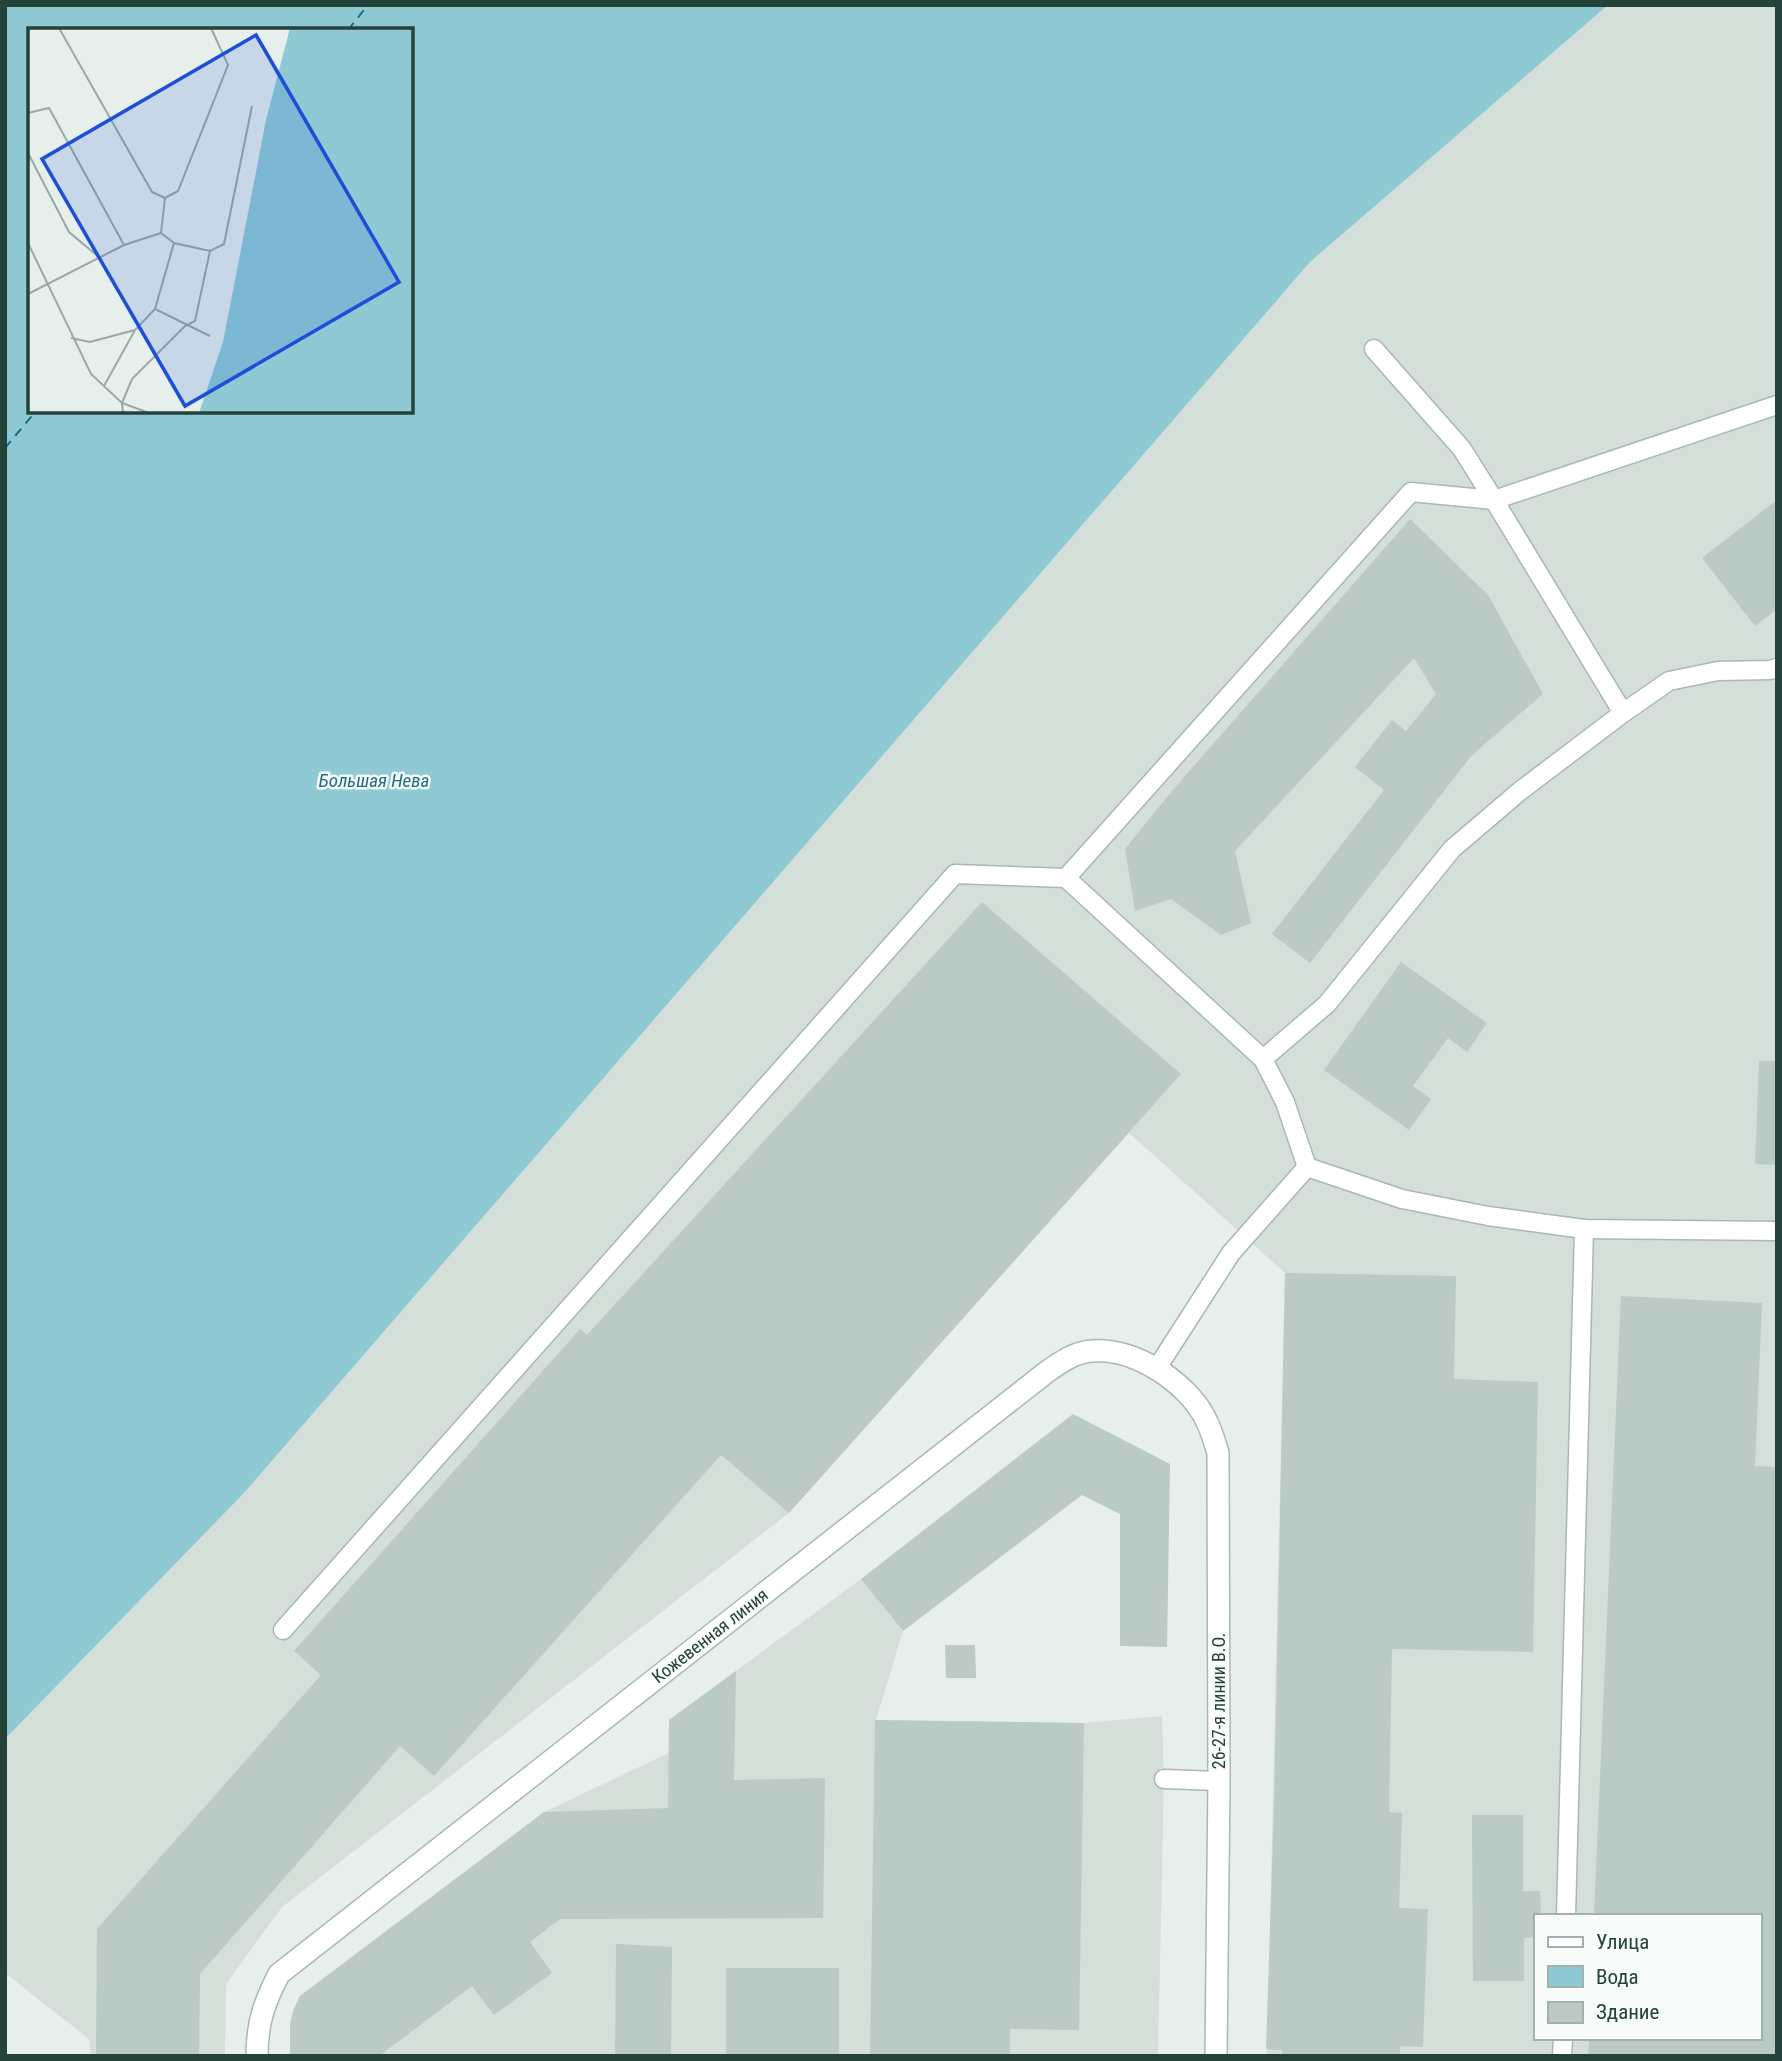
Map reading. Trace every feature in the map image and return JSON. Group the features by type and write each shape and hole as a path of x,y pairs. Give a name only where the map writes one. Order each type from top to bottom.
{"street":[{"name":"Кожевенная линия","path":"257,2056 265,2000 279,1975 1068,1357 1092,1350 1123,1353 1157,1368"},
{"name":"26-27-я линии В.О.","path":"1157,1368 1187,1393 1207,1420 1218,1453 1216,2056"}],"lane":[{"path":"1374,349 1461,450 1623,713"},
{"path":"1066,878 1411,492 1494,500 1777,405"},
{"path":"1263,1059 1328,1004 1452,849 1520,791 1669,681 1718,671 1777,668"},
{"path":"283,1630 955,874 1066,878 1263,1059 1285,1102 1307,1167"},
{"path":"1307,1167 1402,1199 1488,1216 1584,1229 1777,1231"},
{"path":"1157,1368 1231,1253 1307,1167"},
{"path":"1566,1914 1584,1229"},
{"path":"1164,1779 1219,1781"}],"shaded area":[{"path":"1608,5 1777,5 1777,2056 1267,2056 1285,1273 1129,1133 789,1513 282,1907 226,1984 225,2056 91,2056 89,2039 5,1973 5,1739 244,1493 1310,262"},
{"path":"861,1579 903,1631 876,1720 1084,1723 1162,1716 1164,1779 1158,2056 290,2056 290,2025 300,1996 544,1812 669,1753 669,1720"}],"water":[{"name":"Большая Нева","path":"5,5 1608,5 1310,262 244,1493 5,1739"}],"building":[{"path":"1777,500 1777,609 1755,626 1702,558"},
{"path":"1410,519 1488,595 1543,694 1472,755 1310,963 1272,934 1384,790 1355,767 1392,720 1406,731 1436,694 1414,658 1235,851 1251,923 1221,935 1171,899 1135,911 1125,849 1171,792"},
{"path":"982,902 1181,1074 789,1513 721,1455 434,1776 400,1746 200,1974 199,2056 96,2056 97,1929 321,1675 294,1651 580,1329 587,1335"},
{"path":"1401,962 1487,1023 1467,1052 1448,1038 1413,1086 1431,1099 1409,1130 1324,1070"},
{"path":"1759,1061 1777,1061 1777,1165 1755,1164"},
{"path":"1285,1273 1456,1276 1454,1379 1538,1382 1533,1652 1392,1649 1389,1812 1402,1813 1399,1908 1428,1909 1423,2047 1400,2046 1400,2056 1282,2056 1282,2050 1266,2049"},
{"path":"1621,1296 1762,1303 1755,1466 1777,1467 1777,2056 1588,2056 1589,2040 1761,2040 1761,1914 1594,1914"},
{"path":"1073,1414 1170,1464 1167,1647 1120,1646 1120,1514 1082,1495 903,1631 861,1579"},
{"path":"945,1645 975,1645 976,1678 946,1678"},
{"path":"736,1671 734,1780 825,1778 823,1918 560,1919 530,1942 552,1973 494,2015 472,1986 379,2056 290,2056 290,2025 300,1996 544,1812 668,1808 669,1720"},
{"path":"875,1720 1084,1723 1079,2030 1010,2029 1010,2056 870,2056"},
{"path":"1472,1815 1523,1815 1523,1891 1540,1891 1541,1914 1534,1914 1534,1937 1524,1938 1524,1981 1473,1981"},
{"path":"616,1944 672,1947 671,2056 615,2056"},
{"path":"726,1968 839,1968 839,2056 726,2056"}],"ferry route":[{"path":"350,28 368,5"},
{"path":"5,448 34,413"}]}
